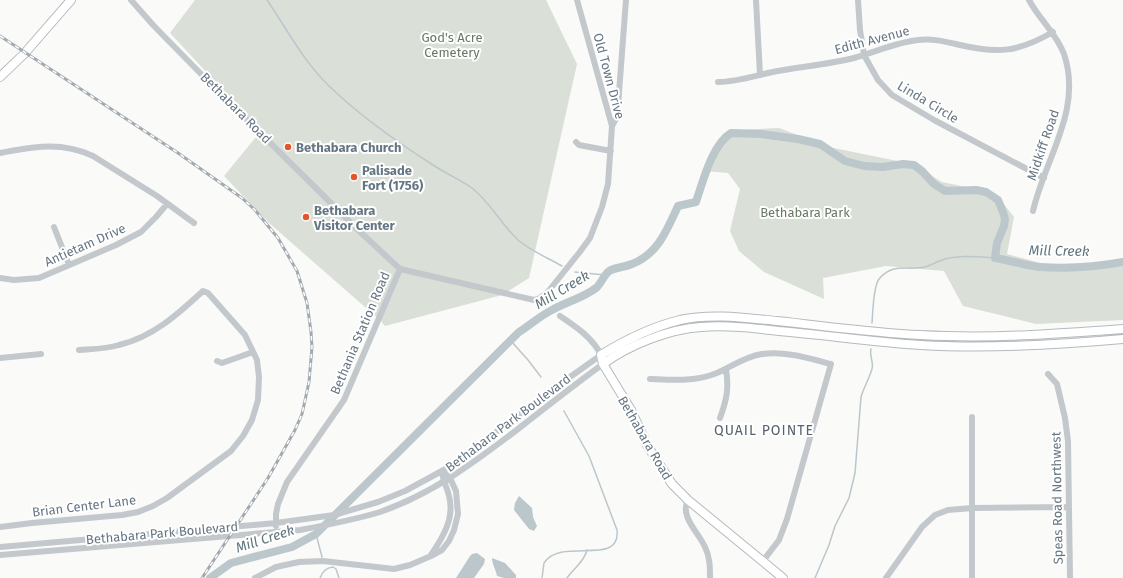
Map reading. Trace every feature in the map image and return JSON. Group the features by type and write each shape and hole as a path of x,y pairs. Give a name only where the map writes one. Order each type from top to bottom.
{"main road":[{"path":"0,77 24,54 71,0"},
{"name":"Bethabara Park Boulevard","path":"600,355 620,343 651,330 680,320 700,317 742,318 921,336 982,337 1040,335 1123,329"},
{"name":"Bethabara Park Boulevard","path":"603,364 624,351 654,338 682,329 701,326 741,327 920,345 983,347 1041,346 1123,339"},
{"name":"Bethabara Road","path":"600,355 603,364 631,410 647,445 672,484 688,500 783,578"}],"street":[{"name":"Bethabara Road","path":"131,0 202,75 357,229 400,268 534,300"},
{"name":"Old Town Drive","path":"534,300 547,293 580,253 590,238 602,207 608,184 612,126 578,0"},
{"path":"612,126 617,117 626,0"},
{"path":"756,0 760,75"},
{"name":"Linda Circle","path":"858,0 860,30 864,55 878,80 892,95 934,120 1044,178"},
{"name":"Midkiff Road","path":"1029,0 1053,32 1064,53 1068,68 1069,81 1069,101 1058,141 1033,211"},
{"name":"Edith Avenue","path":"718,82 728,82 829,63 864,55 919,39 935,40 988,50 1005,50 1022,47 1053,32"},
{"path":"576,142 579,145 611,151"},
{"path":"0,153 48,146 76,149 100,160 151,192 194,223"},
{"name":"Antietam Drive","path":"0,278 14,280 40,278 133,236 150,223 167,204"},
{"path":"54,227 69,265"},
{"name":"Bethania Station Road","path":"276,532 276,514 278,504 287,482 344,400 400,268"},
{"name":"Brian Center Lane","path":"0,527 122,515 138,512 153,506 167,498 231,451 243,436 252,420 258,400 259,377 257,360 245,335 208,293 203,291 162,327 132,342 118,346 79,350"},
{"name":"Bethabara Road","path":"560,316 578,328 597,348 600,355"},
{"path":"217,362 222,363 253,352"},
{"path":"650,378 687,380 704,377 726,369 753,356 771,353 795,354 831,364 787,519 779,540 763,561"},
{"path":"0,358 41,354"},
{"name":"Bethabara Park Boulevard","path":"0,546 276,523 334,515 378,502 405,491 442,472 600,355"},
{"name":"Bethabara Park Boulevard","path":"0,555 300,530 335,524 367,515 409,500 450,478 477,460 603,364"},
{"path":"720,418 726,400 728,384 726,369"},
{"name":"Speas Road Northwest","path":"1048,374 1057,384 1065,418 1068,440 1070,578"},
{"path":"972,417 972,578"},
{"path":"255,578 276,567 299,562 323,561 394,569 410,565 442,550 449,541 454,530 458,514 458,500 450,478 442,472"},
{"path":"430,556 448,528 450,497 443,482 442,472"},
{"path":"688,500 686,505 686,514 705,546 709,557 710,578"},
{"path":"886,578 922,527 935,515 948,510 972,508 1069,507"}],"green space":[{"name":"God's Acre Cemetery","path":"195,0 546,0 577,64 529,278 502,295 385,326 269,223 224,176 261,131 170,33"},
{"name":"Bethabara Park","path":"779,128 829,147 912,164 942,182 995,193 1014,217 1007,254 1059,268 1123,264 1123,320 1036,324 963,306 944,271 886,266 823,278 824,299 764,272 739,251 730,231 740,189 728,173 703,171 717,146 733,130"}],"shaded area":[{"path":"519,496 532,508 533,517 537,526 534,531 529,529 514,510 515,503"},
{"path":"477,553 485,559 484,564 474,578 456,578 470,556"},
{"path":"492,558 505,563 516,575 516,578 504,578 497,576"}],"waterway":[{"path":"267,0 311,66 341,97 366,118 406,147 472,188 518,240 534,251 562,266"},
{"name":"Mill Creek","path":"210,578 231,563 292,547 316,534 519,332 548,312 596,288 609,271 632,264 649,254 661,240 678,206 696,202 713,155 718,146 731,133 761,134 798,139 820,144 845,161 864,166 883,167 903,164 914,165 934,184 945,191 976,190 986,192 998,200 1005,219 1004,226 997,243 995,258 1050,268 1082,267 1123,262"},
{"path":"872,323 877,283 884,274 900,268 925,267 945,259 957,257 995,258"},
{"path":"575,272 605,275"},
{"path":"511,341 541,377"},
{"path":"815,578 829,545 835,526 849,498 855,473 861,397 871,373 871,349"},
{"path":"542,578 544,563 552,555 563,552 600,550 610,547 616,541 617,530 589,456 564,411"},
{"path":"316,534 322,557"},
{"path":"567,578 581,561 587,550"},
{"path":"320,578 325,570 333,567 336,569 339,578"}],"railway":[{"path":"0,36 178,153 242,198 255,210 278,238 297,271 307,303 312,347 309,382 302,414 295,430 268,478 202,578"}],"place":[{"name":"Bethabara Church","path":"288,147"},
{"name":"Palisade Fort (1756)","path":"354,177"},
{"name":"Bethabara Visitor Center","path":"306,217"}],"district":[{"name":"QUAIL POINTE","path":"764,430"}]}
